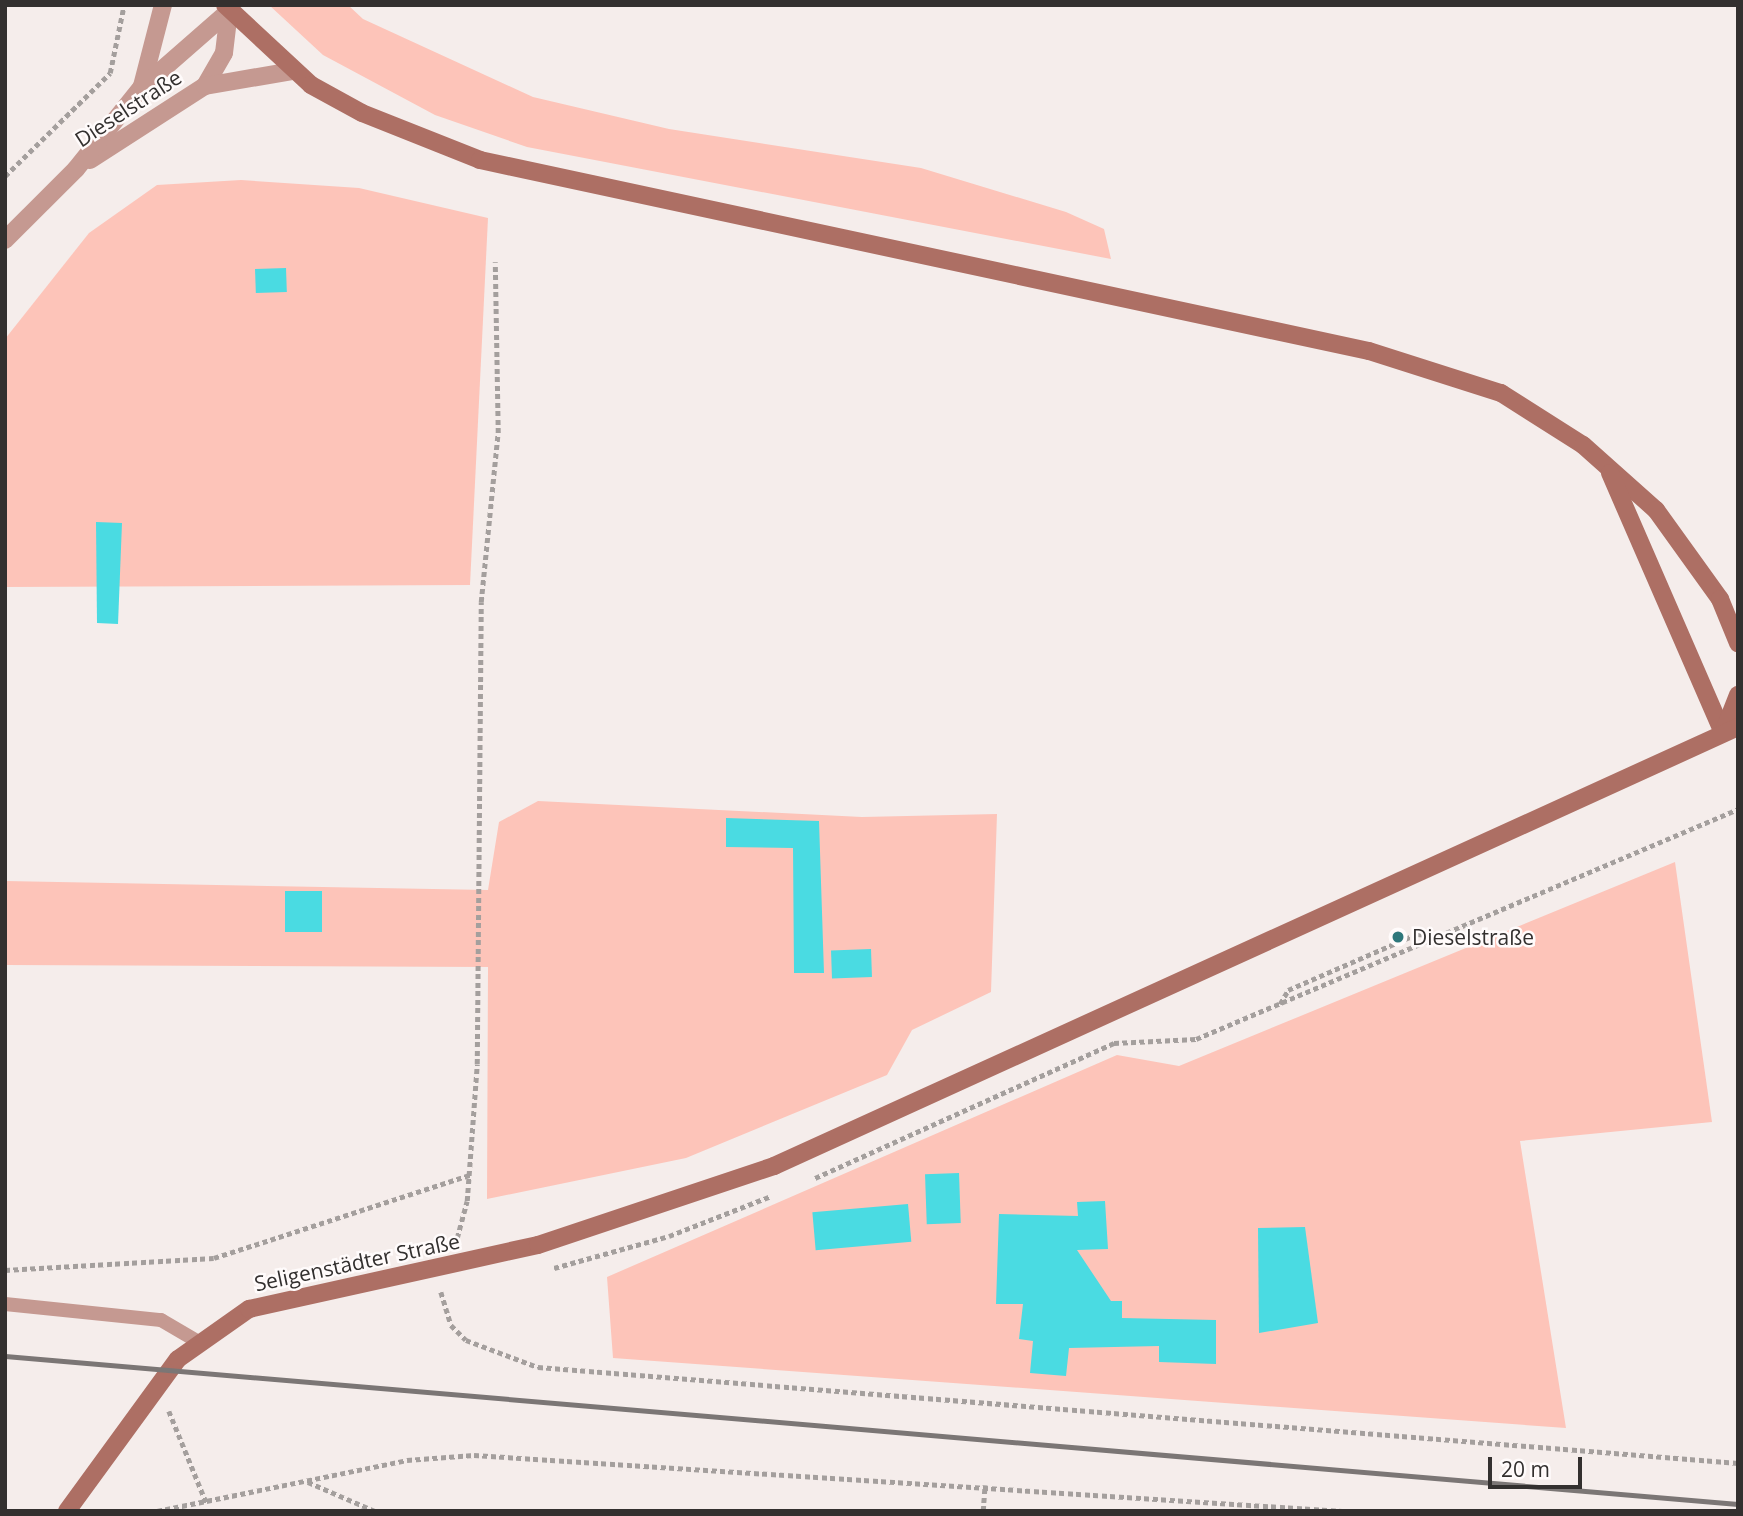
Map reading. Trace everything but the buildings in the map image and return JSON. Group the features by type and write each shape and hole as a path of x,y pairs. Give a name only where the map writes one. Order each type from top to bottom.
{"main road":[{"path":"227,8 292,71 362,113 524,172 1369,351 1455,374 1539,413 1607,467 1681,537 1735,627 1738,643"},
{"path":"1607,467 1730,730"},
{"path":"1730,730 1738,695"},
{"name":"Seligenstädter Straße","path":"67,1511 146,1398 197,1341 249,1309 290,1295 538,1245 700,1195 1366,902 1730,730"}],"street":[{"name":"Dieselstraße","path":"141,88 163,5"},
{"name":"Dieselstraße","path":"5,240 76,169 141,88 227,8"},
{"name":"Dieselstraße","path":"205,86 224,53 227,8"},
{"name":"Dieselstraße","path":"76,169 205,86 292,71"}],"lane":[{"path":"5,1304 161,1320 197,1341"}],"path":[{"path":"5,176 110,73 124,5"},
{"path":"1279,1006 1288,990 1417,934 1445,936"},
{"path":"5,1270 214,1258 470,1175"},
{"path":"166,1405 207,1504"},
{"path":"161,1510 207,1504 407,1461 474,1455 985,1485 1342,1511"},
{"path":"307,1482 375,1511"},
{"path":"983,1511 985,1485"}],"shaded area":[{"path":"269,5 348,5 363,19 533,97 669,129 921,168 1066,212 1104,229 1111,259 527,147 435,115 323,55"},
{"path":"241,180 359,188 488,218 470,585 5,587 5,339 89,233 157,185"},
{"path":"538,801 862,817 997,814 991,992 912,1030 887,1075 686,1158 487,1199 488,967 5,965 5,881 488,890 499,822"},
{"path":"1675,862 1712,1122 1520,1141 1566,1428 613,1358 607,1277 1117,1055 1179,1066"}],"railway":[{"path":"5,1356 1738,1504"}],"place":[{"name":"Dieselstraße","path":"1398,937"}]}
